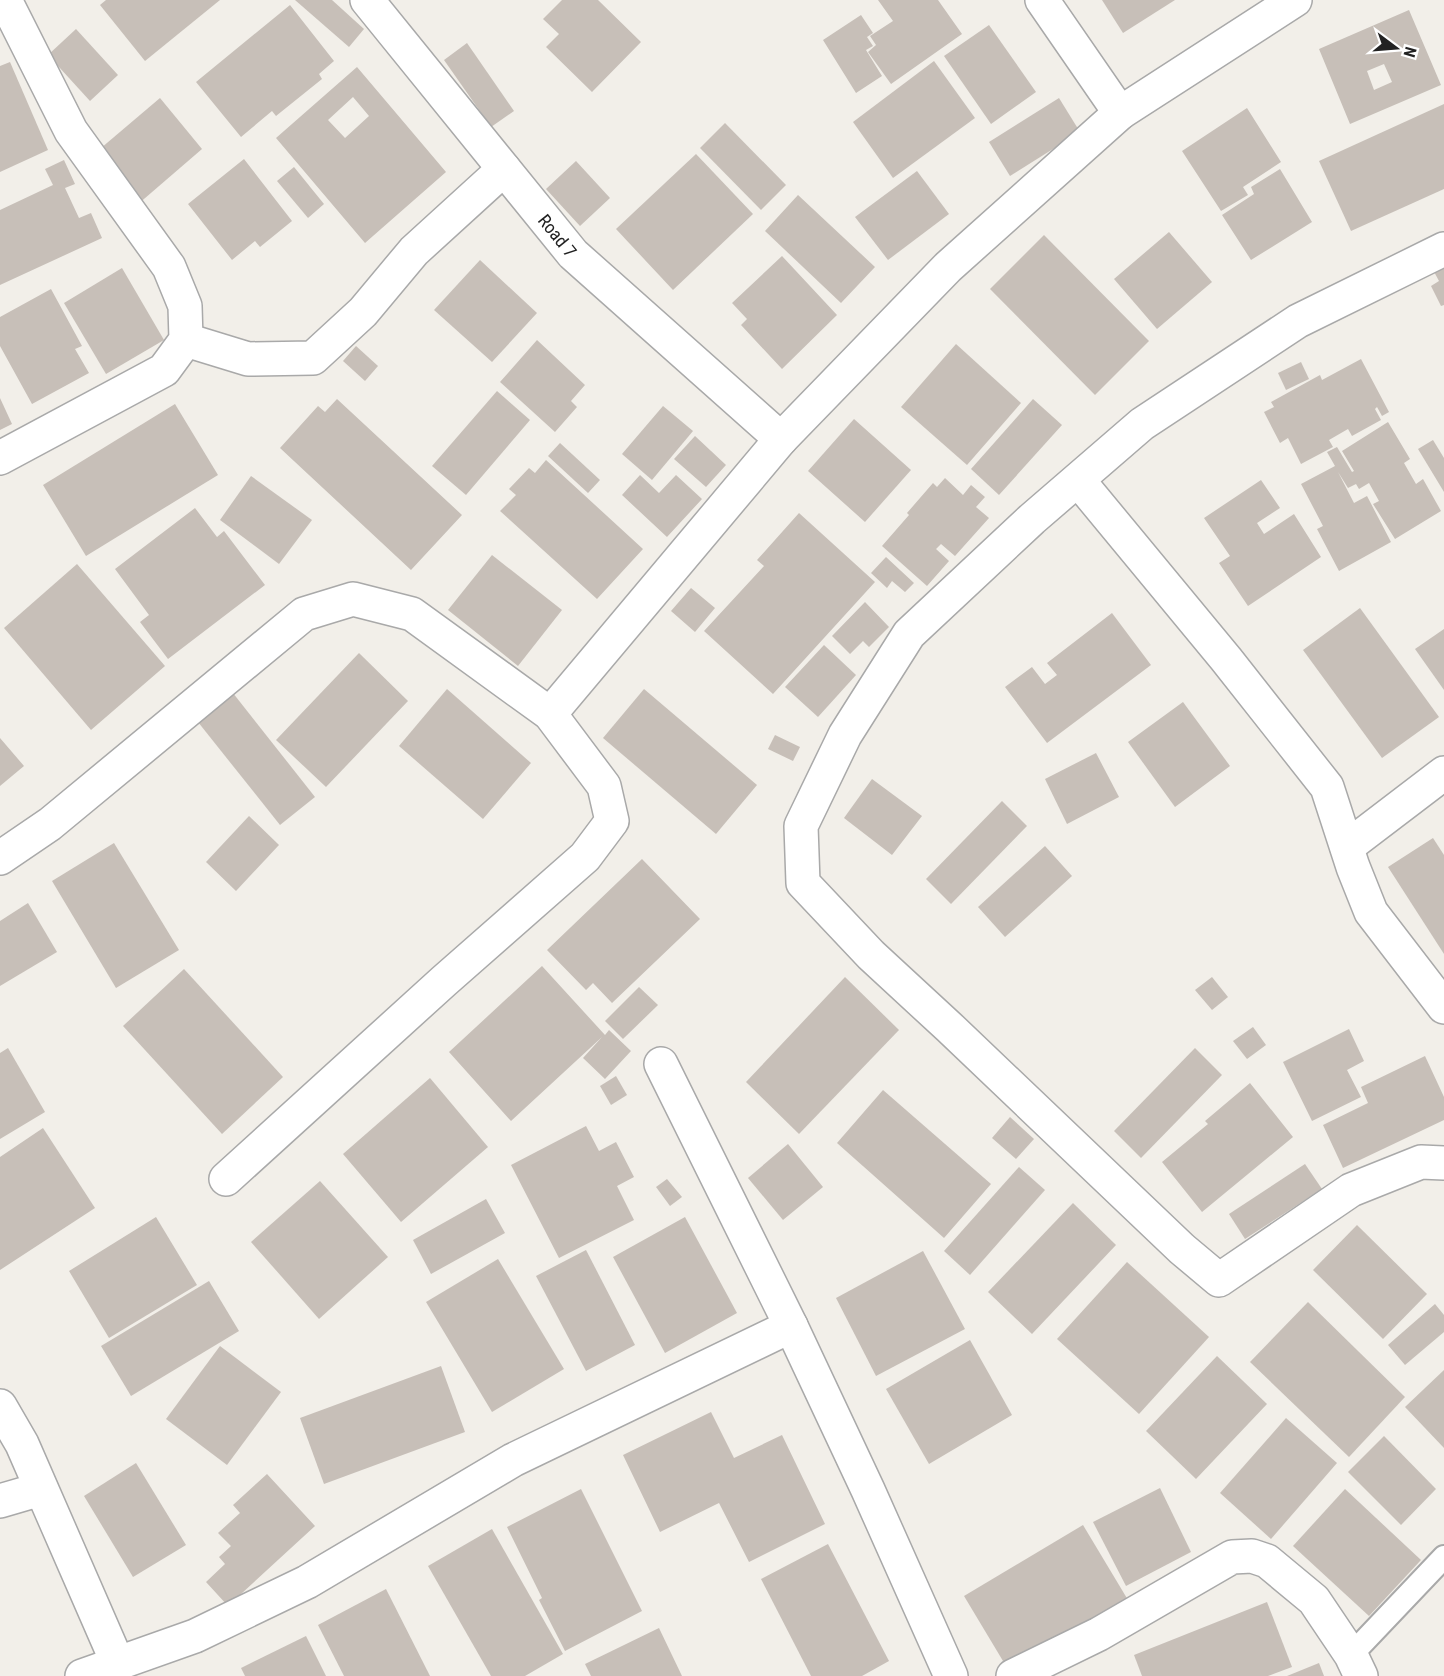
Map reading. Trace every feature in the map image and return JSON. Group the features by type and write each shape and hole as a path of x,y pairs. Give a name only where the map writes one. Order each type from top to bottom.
{"street":[{"path":"0,458 164,370 186,340 185,306 169,267 71,131 5,0"},
{"name":"Road 7","path":"367,0 573,254 781,439"},
{"path":"1042,0 1120,113"},
{"path":"550,714 781,439 948,267 1120,113 1295,0"},
{"path":"186,340 248,359 313,358 363,312 414,251 504,169"},
{"path":"1444,249 1298,321 1142,424 1032,519 909,634 845,735 801,826 802,883 871,955 1182,1249 1219,1280 1351,1190 1421,1162 1444,1163"},
{"path":"1078,480 1226,659 1327,787 1371,912 1444,1007"},
{"path":"0,858 50,824 304,614 353,599 412,614 550,714 604,786 612,821 585,857 444,981 226,1179"},
{"path":"1347,847 1444,773"},
{"path":"660,1064 791,1326 868,1490 951,1676"},
{"path":"82,1676 195,1636 307,1582 513,1460 791,1326"},
{"path":"0,1406 22,1444 118,1664"},
{"path":"0,1501 41,1489"},
{"path":"1013,1676 1099,1634 1232,1557 1239,1556 1252,1556 1267,1561 1314,1600 1356,1665"}],"lane":[{"path":"1356,1665 1444,1557"}],"building":[{"path":"106,0 220,0 145,61 100,5"},
{"path":"295,0 332,0 364,29 349,47"},
{"path":"562,0 598,0 641,42 592,92 546,47 559,34 543,19"},
{"path":"878,0 938,0 962,34 891,84 868,52 876,45 870,36 893,21"},
{"path":"1102,0 1175,0 1123,33"},
{"path":"290,5 334,61 319,74 322,79 276,116 272,111 241,137 196,82"},
{"path":"1409,10 1441,85 1350,124 1319,49","holes":["1384,64 1392,82 1374,90 1367,71"]},
{"path":"861,15 873,33 867,37 873,46 866,50 882,76 856,93 823,40"},
{"path":"989,25 1036,92 991,124 944,56"},
{"path":"76,29 118,75 90,101 48,55"},
{"path":"467,43 514,111 491,127 444,60"},
{"path":"934,61 975,118 893,178 853,122"},
{"path":"10,62 48,150 0,172 0,66"},
{"path":"357,67 446,172 365,243 276,138","holes":["353,97 369,116 345,138 328,120"]},
{"path":"160,98 202,149 137,205 94,154"},
{"path":"1059,98 1080,132 1010,176 989,142"},
{"path":"1444,104 1444,189 1351,231 1319,161"},
{"path":"1247,108 1281,162 1243,187 1248,195 1221,211 1182,151"},
{"path":"725,123 786,185 761,210 700,148"},
{"path":"696,154 753,214 673,290 616,229"},
{"path":"244,159 292,221 260,247 255,241 232,260 188,204"},
{"path":"64,160 75,184 65,188 79,218 91,213 102,238 0,285 0,210 53,185 45,169"},
{"path":"576,161 610,198 580,226 546,189"},
{"path":"294,167 324,204 308,218 277,181"},
{"path":"1280,169 1312,222 1251,260 1222,215 1254,194 1251,187"},
{"path":"917,171 949,214 888,260 855,217"},
{"path":"798,195 875,267 841,303 765,231"},
{"path":"1169,232 1212,282 1157,329 1114,279"},
{"path":"1044,235 1149,341 1095,395 990,289"},
{"path":"782,256 837,315 782,369 741,325 747,319 732,303"},
{"path":"480,260 537,313 492,362 434,310"},
{"path":"1444,262 1444,305 1441,306 1431,286 1439,281 1432,268"},
{"path":"122,268 164,340 106,374 64,303"},
{"path":"51,289 82,346 75,349 89,373 32,404 0,346 0,317"},
{"path":"537,340 585,385 571,401 577,407 555,432 500,382"},
{"path":"956,344 1021,403 967,465 901,407"},
{"path":"356,346 378,366 365,381 343,361"},
{"path":"1361,359 1389,412 1382,416 1377,407 1375,409 1381,420 1352,436 1348,429 1329,440 1333,447 1301,464 1288,438 1280,443 1264,412 1274,407 1271,402 1320,375 1322,380"},
{"path":"1301,362 1309,379 1286,390 1278,373"},
{"path":"497,391 530,420 466,495 432,466"},
{"path":"0,398 12,424 0,430"},
{"path":"337,399 462,515 411,570 280,448 318,406 325,412"},
{"path":"1033,399 1062,425 999,495 971,469"},
{"path":"175,404 218,475 86,556 43,485"},
{"path":"663,406 693,431 652,480 622,454"},
{"path":"854,419 911,470 865,522 808,471"},
{"path":"1388,422 1410,459 1404,463 1416,484 1423,479 1441,511 1395,539 1373,504 1379,501 1369,483 1359,489 1356,484 1348,488 1338,472 1354,503 1367,496 1391,542 1339,571 1317,529 1323,526 1301,484 1335,466 1327,452 1337,447 1352,472 1354,471 1342,451"},
{"path":"695,436 726,465 706,487 674,459"},
{"path":"1433,440 1444,458 1444,492 1418,449"},
{"path":"560,443 600,480 588,493 548,456"},
{"path":"546,460 643,549 597,599 500,511 516,495 509,489 529,468 535,473"},
{"path":"640,475 659,493 676,475 702,499 667,537 622,495"},
{"path":"251,476 312,520 279,564 220,520"},
{"path":"945,478 963,495 971,485 985,497 976,507 989,518 955,556 941,544 936,549 949,561 927,586 882,546 933,483 937,487"},
{"path":"1261,480 1280,508 1257,523 1264,534 1294,514 1321,557 1248,606 1219,563 1230,556 1204,518"},
{"path":"195,508 217,537 224,531 265,585 168,659 140,622 149,615 115,569"},
{"path":"799,513 875,582 773,694 704,631 764,566 757,560"},
{"path":"492,555 562,610 518,666 448,610"},
{"path":"886,557 914,583 905,592 892,581 887,588 871,573"},
{"path":"77,564 165,666 91,730 4,628"},
{"path":"691,588 715,608 695,632 671,611"},
{"path":"865,602 889,627 869,647 863,641 850,654 832,636"},
{"path":"1360,608 1439,717 1382,758 1303,650"},
{"path":"1112,613 1151,665 1047,743 1005,687 1032,667 1045,684 1057,675 1047,663"},
{"path":"1444,629 1444,690 1415,649"},
{"path":"824,645 856,675 818,717 785,687"},
{"path":"359,653 408,701 326,787 276,740"},
{"path":"229,688 315,797 280,825 194,717"},
{"path":"447,689 531,763 483,819 399,746"},
{"path":"644,689 757,785 716,834 603,738"},
{"path":"1183,702 1230,766 1175,807 1128,742"},
{"path":"775,735 800,747 793,761 768,749"},
{"path":"0,738 24,766 0,786"},
{"path":"1096,753 1119,797 1067,824 1045,779"},
{"path":"872,779 922,816 892,855 844,818"},
{"path":"1002,801 1027,826 951,904 926,879"},
{"path":"249,816 279,845 236,891 206,862"},
{"path":"1433,838 1444,855 1444,954 1388,867"},
{"path":"114,843 179,950 116,988 52,881"},
{"path":"1045,846 1072,876 1005,937 978,907"},
{"path":"642,859 700,919 612,1003 593,983 586,990 547,950"},
{"path":"28,903 57,952 0,986 0,921"},
{"path":"542,966 605,1035 609,1030 631,1051 605,1079 583,1058 602,1037 511,1121 449,1052"},
{"path":"184,969 283,1077 222,1134 123,1026"},
{"path":"845,977 899,1030 799,1134 746,1082"},
{"path":"1212,977 1228,997 1212,1010 1195,990"},
{"path":"639,987 658,1005 623,1039 605,1021"},
{"path":"1253,1027 1266,1045 1247,1059 1233,1041"},
{"path":"1349,1029 1364,1061 1347,1070 1361,1097 1312,1121 1283,1062"},
{"path":"8,1048 45,1112 0,1139 0,1053"},
{"path":"1195,1048 1222,1075 1141,1158 1114,1131"},
{"path":"1425,1056 1444,1097 1444,1120 1343,1168 1323,1125 1368,1103 1361,1087"},
{"path":"616,1076 627,1095 611,1105 600,1086"},
{"path":"430,1078 488,1147 401,1222 343,1154"},
{"path":"1250,1083 1293,1137 1202,1212 1162,1162 1208,1124 1205,1121"},
{"path":"883,1090 991,1184 944,1238 837,1143"},
{"path":"1010,1117 1034,1139 1016,1159 992,1138"},
{"path":"586,1126 599,1151 616,1142 634,1177 617,1186 634,1220 559,1258 511,1165"},
{"path":"43,1128 95,1208 0,1270 0,1157"},
{"path":"788,1144 823,1187 783,1220 748,1178"},
{"path":"1305,1164 1322,1189 1245,1239 1229,1214"},
{"path":"1019,1167 1045,1190 970,1275 944,1251"},
{"path":"667,1179 682,1197 670,1206 656,1187"},
{"path":"320,1181 388,1257 319,1319 251,1242"},
{"path":"486,1199 505,1233 431,1274 413,1240"},
{"path":"1073,1203 1116,1245 1032,1334 988,1292"},
{"path":"156,1217 197,1285 109,1338 69,1271"},
{"path":"685,1217 737,1313 665,1353 613,1257"},
{"path":"1357,1225 1427,1294 1383,1339 1313,1270"},
{"path":"586,1250 635,1345 586,1371 536,1276"},
{"path":"923,1251 965,1329 876,1376 836,1298"},
{"path":"498,1259 564,1369 492,1412 426,1302"},
{"path":"1127,1262 1209,1337 1139,1414 1057,1339"},
{"path":"209,1281 239,1331 131,1396 101,1346"},
{"path":"1308,1302 1405,1397 1349,1457 1250,1362"},
{"path":"1435,1304 1444,1315 1444,1332 1405,1365 1388,1345"},
{"path":"970,1340 1012,1415 929,1464 886,1389"},
{"path":"220,1346 281,1392 227,1465 166,1419"},
{"path":"1217,1356 1267,1404 1196,1479 1146,1431"},
{"path":"441,1366 465,1432 324,1484 300,1418"},
{"path":"1444,1370 1444,1448 1405,1407"},
{"path":"711,1412 734,1458 782,1435 825,1524 749,1562 719,1503 660,1532 623,1455"},
{"path":"1286,1418 1337,1463 1271,1539 1220,1493"},
{"path":"1384,1436 1436,1489 1401,1525 1348,1472"},
{"path":"136,1463 186,1545 133,1577 84,1496"},
{"path":"267,1474 315,1526 228,1606 206,1582 225,1564 219,1557 231,1546 218,1533 240,1513 233,1505"},
{"path":"1160,1488 1191,1552 1126,1586 1093,1522"},
{"path":"581,1489 642,1611 565,1651 539,1600 542,1598 507,1527"},
{"path":"1345,1489 1421,1560 1369,1616 1293,1546"},
{"path":"1083,1525 1128,1600 1009,1671 964,1596"},
{"path":"492,1529 563,1654 525,1676 491,1676 428,1566"},
{"path":"828,1544 889,1661 862,1676 811,1676 761,1579"},
{"path":"386,1589 430,1676 344,1676 318,1625"},
{"path":"1267,1602 1292,1667 1268,1676 1142,1676 1134,1655"},
{"path":"659,1628 682,1676 591,1676 585,1664"},
{"path":"306,1636 326,1676 245,1676 241,1668"},
{"path":"1319,1663 1324,1676 1287,1676"}]}
